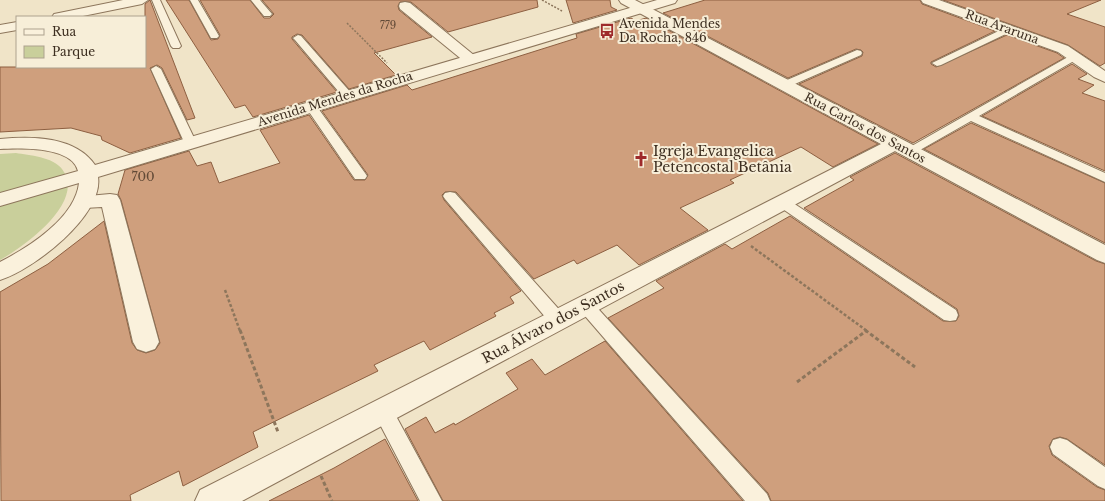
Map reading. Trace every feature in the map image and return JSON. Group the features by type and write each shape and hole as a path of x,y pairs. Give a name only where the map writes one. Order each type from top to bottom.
{"street":[{"path":"64,16 142,0"},
{"name":"Rua Carlos dos Santos","path":"625,0 1105,255"},
{"name":"Avenida Mendes da Rocha","path":"0,200 89,172 671,0"},
{"name":"Rua Araruna","path":"927,0 1063,50 1075,56 1086,66 1105,77"},
{"path":"405,6 470,59"},
{"path":"0,29 16,26"},
{"path":"0,144 41,144 64,149 81,158 89,172 89,186 84,202 69,222 45,244 0,272"},
{"name":"Rua Álvaro dos Santos","path":"211,501 782,202 902,147"},
{"path":"84,202 110,200 146,342"}],"lane":[{"path":"156,0 176,46"},
{"path":"194,0 214,36"},
{"path":"255,0 267,14"},
{"path":"937,63 1009,29"},
{"path":"298,38 348,96"},
{"path":"784,85 857,53"},
{"path":"902,147 970,116 1075,56"},
{"path":"156,69 190,142"},
{"path":"312,106 360,176"},
{"path":"970,116 1105,178"},
{"path":"450,196 558,320"},
{"path":"782,202 950,315"},
{"path":"585,305 759,501"},
{"path":"383,411 431,501"},
{"path":"1060,447 1105,480"}],"path":[{"path":"347,23 403,79"},
{"path":"729,230 915,367"},
{"path":"226,290 289,460"},
{"path":"797,382 866,331"}],"green space":[{"path":"16,153 40,157 53,162 62,169 68,182 66,195 60,208 50,221 24,244 0,260 0,154"}],"building":[{"path":"150,0 195,118 187,120 162,68 157,65 150,68 181,138 130,153 102,140 101,136 71,128 0,132 0,67 146,68 145,4"},
{"path":"166,0 189,0 211,40 218,39 220,35 200,0 250,0 264,18 270,18 274,14 262,0 537,0 538,7 448,32 411,2 400,2 398,6 399,10 432,37 374,53 396,75 349,89 302,35 297,34 292,37 292,39 337,92 253,117 245,105 235,108"},
{"path":"566,0 610,0 611,7 617,10 573,23"},
{"path":"705,0 920,0 922,4 995,31 931,62 931,64 936,67 1007,35 1057,53 1064,58 913,143 799,84 862,56 863,52 861,50 856,49 788,78 663,13"},
{"path":"943,0 1101,0 1067,14 1105,27 1105,63 1100,66 1068,45"},
{"path":"631,18 636,21 646,18 878,144 833,167 801,147 730,180 734,183 680,208 708,230 639,265 617,245 577,264 574,260 534,279 456,192 445,192 442,195 444,200 521,291 510,297 514,303 494,313 496,316 430,350 424,341 374,365 378,371 253,432 258,447 183,486 179,471 130,495 131,501 1,501 0,292 48,264 104,221 132,343 137,350 146,353 155,350 160,343 121,200 118,194 125,170 189,151 197,166 211,162 219,183 280,163 260,130 309,115 354,180 365,180 368,175 322,111 407,85 412,90 577,38 576,34"},
{"path":"1072,64 1087,74 1078,79 1094,85 1082,93 1105,101 1105,171 982,116"},
{"path":"971,123 1105,183 1105,243 924,149"},
{"path":"895,153 1096,261 1105,264 1105,465 1067,439 1060,437 1053,439 1049,446 1052,455 1097,487 1105,490 1105,501 771,501 768,493 608,318 664,288 656,281 725,244 732,249 790,216 943,321 956,321 959,316 957,309 804,208 854,180 850,177"},
{"path":"605,341 743,501 443,501 405,429 426,417 435,433 454,423 455,425 518,389 506,373 532,359 545,375"},
{"path":"385,439 418,501 269,501 334,468"}],"place":[{"name":"Avenida Mendes Da Rocha, 846","path":"607,31"},
{"name":"Igreja Evangelica Petencostal Betânia","path":"641,159"}]}
